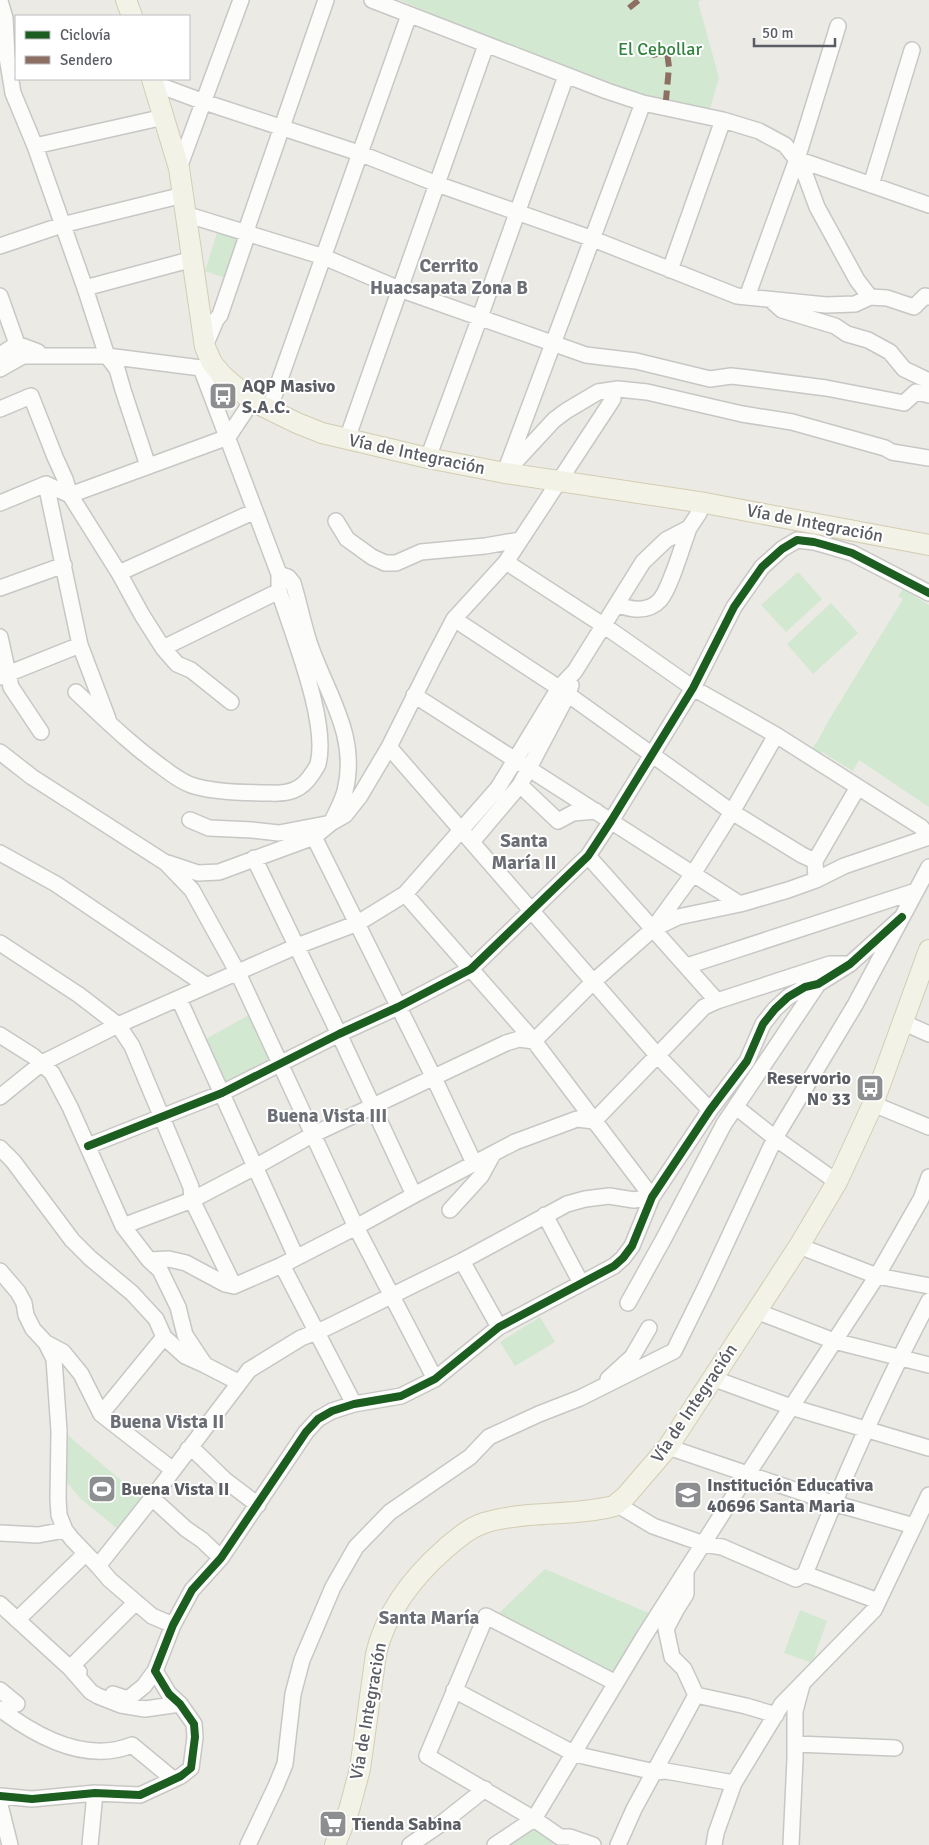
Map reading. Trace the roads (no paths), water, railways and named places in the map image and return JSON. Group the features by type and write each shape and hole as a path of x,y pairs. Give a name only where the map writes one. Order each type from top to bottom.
{"main road":[{"path":"126,0 132,15"},
{"path":"153,81 179,168 206,360"},
{"name":"Vía de Integración","path":"206,360 237,389 261,406 322,433 428,458 505,473 703,502 929,545"},
{"name":"Vía de Integración","path":"336,1845 349,1810 360,1769 379,1640 389,1618 411,1582 462,1534 475,1526 486,1522 517,1517 614,1506 626,1496 668,1448 799,1246 837,1182 873,1104 929,950"}],"street":[{"path":"179,168 241,0"},
{"path":"76,692 143,753 181,781 192,786 254,793 280,793 296,790 306,782 318,765 319,733 315,706 279,591 279,574 228,437 206,360 216,320 220,315 248,233 248,225 326,0"},
{"path":"372,0 566,76 643,103 723,120 759,131 785,145 802,166 817,207 858,280 870,297"},
{"path":"0,1 5,18 13,71 7,90 35,146 107,356 118,369 122,390 148,466"},
{"path":"0,502 46,484 70,495 228,437 261,406 324,257 409,14"},
{"path":"747,297 797,159 838,26"},
{"path":"347,439 486,45"},
{"path":"870,185 912,50"},
{"path":"428,458 566,76"},
{"path":"153,81 204,102 359,153 437,184 593,239 737,296 826,305 855,304 870,297 887,298 914,307 926,296 929,298"},
{"path":"505,473 643,103"},
{"path":"35,146 164,117"},
{"path":"670,270 723,120"},
{"path":"797,159 929,206"},
{"path":"0,246 62,225 184,205 248,233 324,257 399,289 586,355 636,362 710,379 731,376 749,378 826,388 904,403 916,392 929,395"},
{"path":"85,288 193,259"},
{"path":"0,296 17,344 48,356"},
{"path":"770,300 782,310 836,326 847,334 868,340 890,352 904,369 929,381"},
{"path":"0,355 17,344"},
{"path":"0,370 23,356 107,356 206,360"},
{"path":"505,473 554,420 566,411 598,392 618,389 647,392 742,414 792,422 885,448 892,452 929,458"},
{"path":"0,409 31,396 70,495 163,648 177,664 191,670 232,702"},
{"path":"166,863 198,873 219,872 314,837 331,823 345,815 360,796 390,747 414,695 454,619 506,562 613,399"},
{"path":"46,484 80,645 110,723"},
{"path":"616,604 627,609 638,610 651,606 660,600 689,528 703,502"},
{"path":"119,573 255,511"},
{"path":"336,521 347,539 372,558 384,563 396,563 421,552 485,546 520,540"},
{"path":"0,1098 42,1062 118,1025 296,946 358,923 405,894 498,788 515,759 563,691 643,562 666,540 689,528"},
{"path":"88,1146 222,1092 398,1007 471,969 588,856 693,688 734,607 762,567 782,549 797,540 814,542 852,553 929,593"},
{"path":"506,562 603,625 693,688 776,736 921,827 929,837 844,866 816,880 740,904 678,917 653,929"},
{"path":"0,588 64,565"},
{"path":"279,574 288,577 293,583 309,642 341,718 347,742 347,781 344,794 331,823"},
{"path":"163,648 279,591"},
{"path":"454,619 563,691 732,812 815,861"},
{"path":"0,637 4,676 41,732"},
{"path":"4,676 80,645"},
{"path":"472,842 520,785 530,769 563,691"},
{"path":"414,695 740,904"},
{"path":"123,1226 192,1200 372,1105 434,1078 506,1043 519,1039 534,1040 593,982 653,929 693,874 776,736"},
{"path":"390,747 657,1055 710,1110"},
{"path":"0,752 32,777 166,863 192,890 238,973 356,1227 390,1296 435,1379"},
{"path":"520,785 558,820 573,813 596,811"},
{"path":"816,880 815,861 858,787"},
{"path":"190,820 208,828 252,830 279,834 331,823"},
{"path":"314,837 358,923 474,1163"},
{"path":"0,853 56,884 207,986"},
{"path":"588,856 717,1001"},
{"path":"254,858 414,1195"},
{"path":"248,1845 285,1764 293,1694 302,1660 333,1586 356,1547 390,1512 470,1457 488,1437 601,1387 674,1351 775,1138 855,1005 929,867"},
{"path":"687,966 916,891"},
{"path":"405,894 534,1040 652,1197"},
{"path":"70,1668 83,1674 100,1688 128,1699 144,1686 155,1671 173,1625 192,1590 222,1558 306,1432 318,1419 332,1411 354,1404 401,1396 435,1379 499,1327 614,1266 623,1258 632,1246 652,1197 710,1110 747,1061 763,1024 775,1008 788,997 805,987 818,984 850,964 902,917"},
{"path":"0,943 78,995 118,1025 132,1046 191,1187 192,1200 234,1286"},
{"path":"594,1121 704,1007 830,964 850,964"},
{"path":"628,1302 724,1124 818,984"},
{"path":"179,999 296,1257"},
{"path":"902,1022 929,1034"},
{"path":"0,1035 42,1062 52,1072 88,1146 123,1226 149,1260 160,1270 178,1307 185,1335 205,1365"},
{"path":"873,1104 929,1127"},
{"path":"736,1107 775,1138 837,1182"},
{"path":"149,1260 170,1258 186,1263 225,1284 234,1286 282,1265 515,1142 577,1118 594,1121"},
{"path":"0,1148 13,1161 72,1240 90,1258 132,1293 156,1318 164,1336 185,1356 238,1382"},
{"path":"450,1210 481,1176 493,1154"},
{"path":"496,1845 534,1820 616,1683 747,1475 877,1276 920,1199 929,1177"},
{"path":"98,1566 249,1370 301,1338 462,1261 567,1204 585,1199 609,1196 634,1200 652,1197"},
{"path":"545,1215 581,1283"},
{"path":"799,1246 877,1276 929,1286"},
{"path":"462,1261 499,1327"},
{"path":"282,1265 354,1404"},
{"path":"0,1272 18,1292 33,1329 46,1343 54,1359 59,1430 59,1515 65,1530 110,1580 152,1616 173,1625"},
{"path":"614,1506 623,1508 653,1526 704,1544 722,1547 796,1579 805,1574 833,1503 866,1428 929,1301"},
{"path":"756,1311 834,1341 929,1365"},
{"path":"601,1387 632,1357 650,1328"},
{"path":"101,1414 164,1336"},
{"path":"46,1343 63,1352 81,1374 101,1414 173,1470"},
{"path":"712,1378 791,1407 929,1448"},
{"path":"668,1448 833,1503 914,1526"},
{"path":"188,1449 197,1453 225,1480 258,1505"},
{"path":"714,1845 716,1833 734,1783 782,1704 874,1610 929,1495"},
{"path":"152,1498 222,1558"},
{"path":"0,1533 38,1535 65,1530"},
{"path":"17,1620 85,1554"},
{"path":"686,1572 686,1594 666,1629 672,1657 684,1669 696,1696"},
{"path":"805,1574 878,1601"},
{"path":"70,1668 136,1602"},
{"path":"0,1604 70,1668 91,1692"},
{"path":"593,1845 570,1838 559,1841 534,1820 428,1756 486,1616 616,1683"},
{"path":"0,1618 79,1688 121,1705 145,1709 180,1704"},
{"path":"0,1796 32,1799 95,1793 140,1795 181,1776 190,1768 194,1754 194,1724 180,1704 169,1694 155,1671"},
{"path":"791,1845 796,1744 795,1711 802,1682"},
{"path":"0,1690 17,1704"},
{"path":"454,1690 574,1752 655,1772 666,1771 734,1783"},
{"path":"696,1696 746,1706 776,1715"},
{"path":"618,1845 634,1809 696,1696"},
{"path":"0,1709 32,1731 64,1746 119,1751 132,1745 173,1779"},
{"path":"796,1744 896,1748"},
{"path":"410,1845 442,1823 484,1789"},
{"path":"90,1845 95,1793"},
{"path":"0,1805 10,1845"}],"place":[{"name":"AQP Masivo S.A.C.","path":"223,396"},
{"name":"Reservorio Nº 33","path":"870,1088"},
{"name":"Buena Vista II","path":"102,1489"},
{"name":"Institución Educativa 40696 Santa Maria","path":"688,1495"},
{"name":"Tienda Sabina","path":"333,1824"}],"district":[{"name":"Cerrito Huacsapata Zona B","path":"449,276"},
{"name":"Santa María II","path":"524,851"},
{"name":"Buena Vista III","path":"327,1115"},
{"name":"Buena Vista II","path":"167,1421"},
{"name":"Santa María","path":"429,1617"}],"park label":[{"name":"El Cebollar","path":"660,49"}]}
